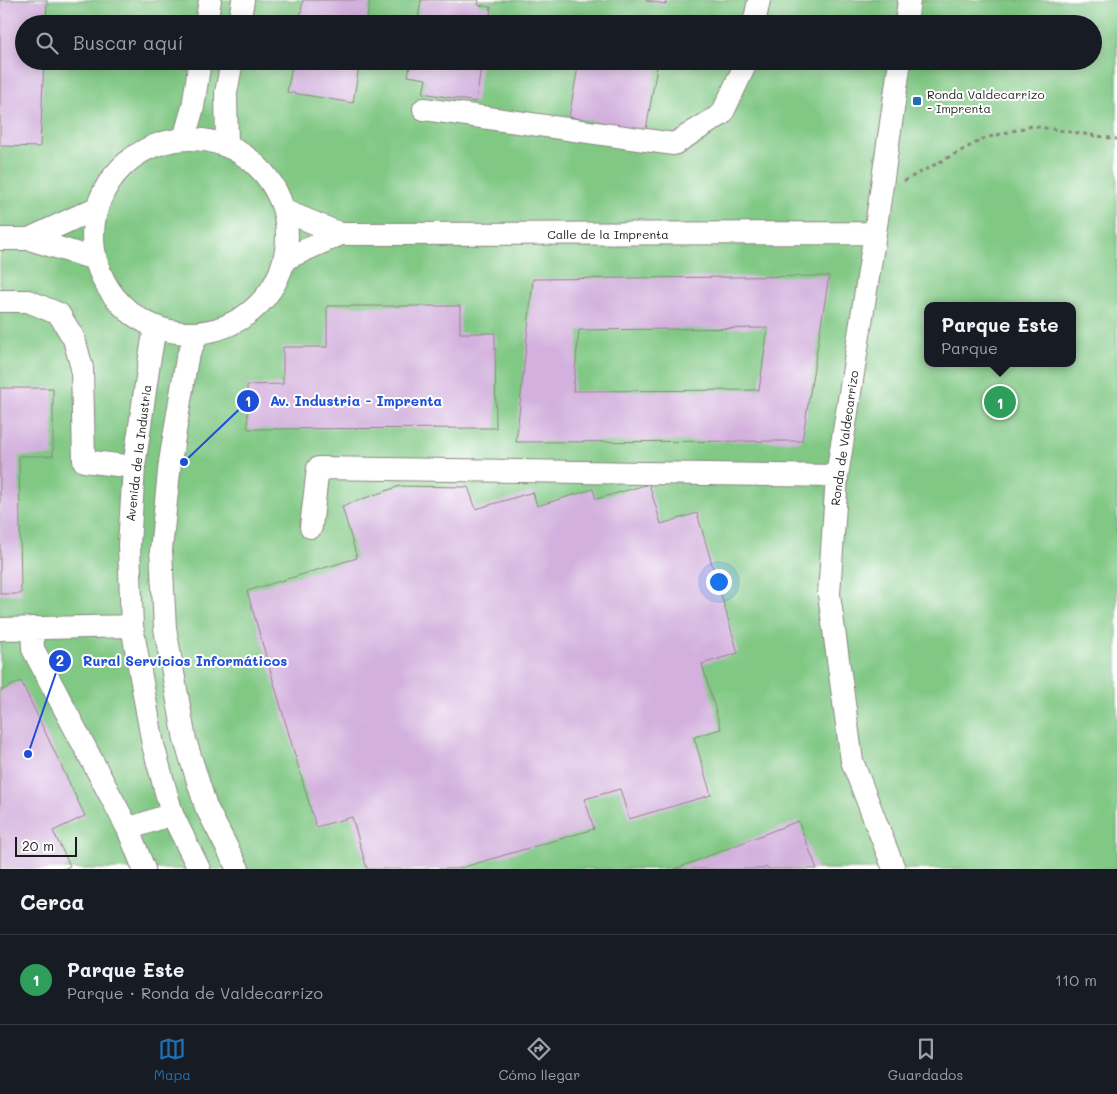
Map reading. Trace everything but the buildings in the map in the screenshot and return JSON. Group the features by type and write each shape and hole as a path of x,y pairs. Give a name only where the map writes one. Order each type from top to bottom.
{"street":[{"path":"208,15 210,0"},
{"path":"240,15 243,0"},
{"path":"756,15 759,0"},
{"path":"907,15 909,0"},
{"path":"184,139 193,107 199,70"},
{"path":"227,145 226,93 230,70"},
{"path":"424,109 674,144 722,114 742,70"},
{"name":"Ronda de Valdecarrizo","path":"894,869 852,761 829,594 837,476 899,70"},
{"path":"184,139 206,140 227,145 253,161 273,184 285,211 288,235 286,259 274,287 254,310 228,326 198,333 176,332 155,327 128,311 108,288 95,259 92,234 96,208 109,181 129,160 155,145 184,139"},
{"path":"29,239 96,208"},
{"name":"Calle de la Imprenta","path":"285,211 341,234 875,233"},
{"name":"Calle de la Imprenta","path":"286,259 341,234"},
{"path":"0,239 29,239 95,259"},
{"path":"0,301 28,301 59,314 74,339 82,368 84,461 134,467"},
{"name":"Avenida de la Industria","path":"155,327 134,467 129,545 132,626 153,745 172,814 199,869"},
{"path":"198,333 187,358 170,462 161,550 165,628 185,740 206,807 238,869"},
{"path":"311,527 318,468 837,476"},
{"path":"0,628 132,626"},
{"path":"32,628 33,649 128,829 144,869"},
{"path":"128,829 172,814"}],"path":[{"path":"881,192 985,138 1032,126 1117,139"}],"green space":[{"path":"0,0 1117,0 1117,869 0,869"}],"place":[{"name":"Ronda Valdecarrizo - Imprenta","path":"917,101"},
{"name":"Parque Este","path":"1000,402"},
{"name":"Av. Industria - Imprenta","path":"184,462"},
{"name":"Rural Servicios Informáticos","path":"28,754"}]}
